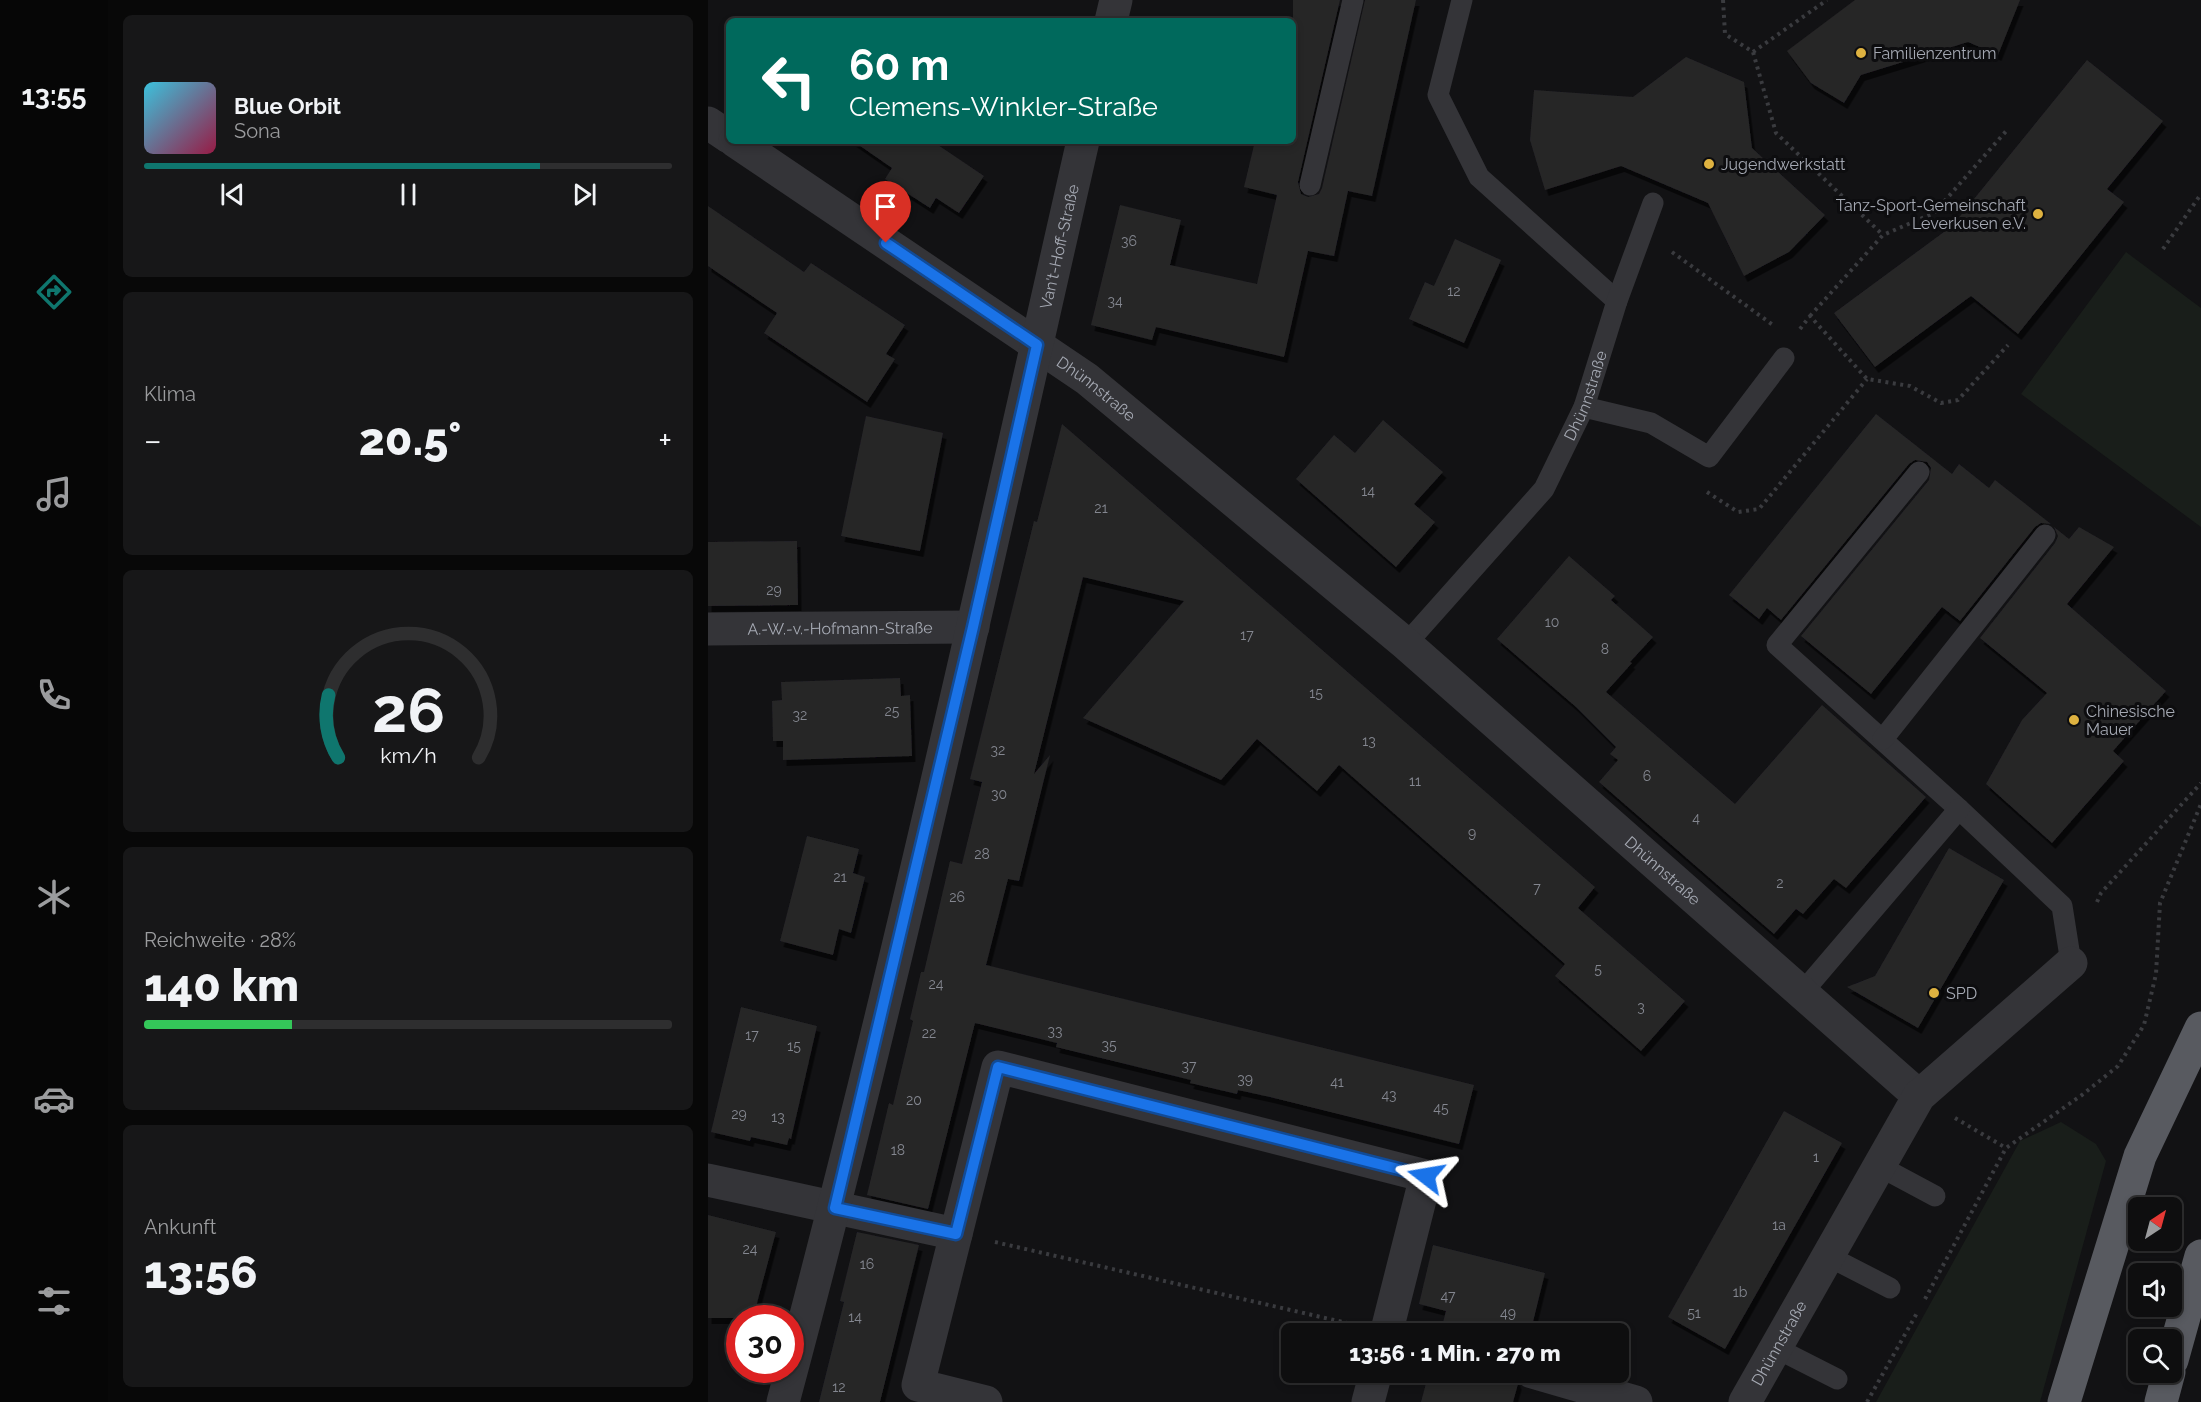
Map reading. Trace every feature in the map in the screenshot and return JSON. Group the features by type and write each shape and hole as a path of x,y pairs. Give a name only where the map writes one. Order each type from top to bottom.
{"highway":[{"path":"2064,1402 2140,1156 2201,1028"},
{"path":"2181,1329 2201,1256"},
{"path":"2161,1402 2166,1383"}],"street":[{"path":"1112,18 1116,0"},
{"path":"708,123 726,135"},
{"name":"Dhünnstraße","path":"739,144 1087,379 1406,644 1919,1096"},
{"name":"Van't-Hoff-Straße","path":"783,1402 835,1208 973,627 1082,144"},
{"name":"A.-W.-v.-Hofmann-Straße","path":"708,629 973,627"},
{"name":"Dhünnstraße","path":"1745,1402 1919,1096 2071,963"},
{"path":"986,1402 918,1385 998,1067 1426,1176 1390,1323"},
{"path":"708,1180 956,1234"},
{"path":"1368,1402 1373,1383"},
{"path":"1570,1383 1636,1402"}],"lane":[{"path":"1310,185 1353,0"},
{"path":"1462,0 1438,95 1479,177 1617,301"},
{"name":"Dhünnstraße","path":"1406,644 1544,489 1584,407 1617,301 1653,203"},
{"path":"1584,407 1651,423 1709,457 1784,358"},
{"path":"1918,472 1777,645 1959,808 2062,906 2071,963"},
{"path":"1883,739 2045,535"},
{"path":"1801,994 1959,808"},
{"path":"1879,1166 1935,1196"},
{"path":"1828,1256 1890,1288"},
{"path":"1776,1348 1837,1379"}],"path":[{"path":"1723,0 1725,34 1753,52 1776,133 1883,235"},
{"path":"1753,52 1827,0"},
{"path":"1799,332 1810,316 1883,235 1934,213 2008,129"},
{"path":"2163,249 2201,194"},
{"path":"1642,230 1774,326"},
{"path":"1810,316 1867,379 1910,386 1941,403 1958,400 2007,345"},
{"path":"2097,903 2101,893 2201,783"},
{"path":"1867,1402 2006,1148 2082,1095 2118,1066 2144,1025 2156,974 2160,903 2201,804"},
{"path":"1919,1096 2006,1148"},
{"path":"956,1234 1344,1323"}],"shaded area":[{"path":"2126,252 2201,308 2201,527 2021,394"},
{"path":"2061,1122 2096,1144 2106,1161 2040,1402 1876,1402 2020,1141"}],"building":[{"path":"1293,0 1340,0 1298,182 1301,194 1308,197 1319,194 1322,188 1365,0 1416,0 1372,196 1348,191 1334,256 1308,251 1284,357 1156,327 1152,340 1091,325 1120,205 1181,220 1170,265 1257,284 1277,195 1244,187 1254,144 1296,144 1296,18 1293,18"},
{"name":"Familienzentrum","path":"1855,0 2020,0 1998,55 1968,42 1861,75 1844,103 1811,83 1787,51"},
{"name":"Jugendwerkstatt","path":"1686,57 1744,82 1752,148 1825,215 1789,252 1744,276 1708,203 1621,166 1545,190 1530,140 1534,90 1633,97"},
{"name":"Tanz-Sport-Gemeinschaft Leverkusen e.V.","path":"2087,60 2163,121 2107,189 2124,202 2018,334 1971,296 1875,367 1834,313 1952,226"},
{"path":"857,144 936,144 984,176 959,213 936,198 930,208 885,179 892,168"},
{"path":"708,206 804,272 811,263 905,325 886,354 895,359 867,402 764,333 777,313 708,266"},
{"path":"1455,239 1501,260 1464,343 1409,319 1425,282 1434,286"},
{"path":"1876,414 1952,474 1959,464 1989,488 1995,480 2051,524 2041,523 2035,527 1960,621 1942,607 1871,694 1801,636 1929,480 1931,468 1927,462 1915,460 1909,464 1781,620 1767,608 1759,619 1729,595"},
{"path":"866,416 943,433 920,551 841,536"},
{"path":"1383,420 1443,472 1414,504 1435,522 1396,567 1296,479 1334,435 1355,453"},
{"path":"1062,424 1595,887 1578,908 1685,1001 1641,1051 1555,976 1565,964 1339,765 1317,791 1257,739 1221,780 1083,718 1184,601 1083,577 1034,774 1050,755 1019,881 1008,879 986,965 1474,1085 1459,1144 1270,1097 1238,1090 1237,1094 1190,1083 1191,1080 1056,1047 1057,1043 975,1023 928,1209 867,1195 889,1103 893,1105 913,1021 910,1019 921,972 924,972 950,861 962,864 982,782 970,779 1034,521 1037,522"},
{"path":"2054,527 2069,539 2079,527 2114,547 2067,604 2166,691 2113,751 2124,761 2052,843 1986,784 2022,720 2047,693 1980,638 2055,543 2058,536"},
{"path":"797,541 798,605 708,606 708,542"},
{"path":"1569,556 1615,596 1611,600 1653,637 1606,692 1735,804 1822,705 1926,797 1846,888 1834,879 1803,914 1796,909 1774,934 1599,782 1618,760 1610,754 1616,747 1576,707 1497,639"},
{"path":"900,678 901,696 910,695 912,756 783,760 783,741 773,741 772,701 782,700 781,682"},
{"path":"807,836 859,849 853,873 865,877 851,933 839,929 833,955 780,941"},
{"path":"1949,848 2004,880 1918,1028 1847,987 1875,976"},
{"path":"741,1007 817,1026 791,1139 789,1138 787,1145 751,1137 750,1141 711,1132"},
{"path":"1784,1111 1842,1143 1725,1349 1668,1317"},
{"path":"708,1215 776,1232 756,1305 726,1305 726,1318 708,1318"},
{"path":"857,1232 919,1245 880,1402 819,1402 844,1302 840,1301"},
{"path":"1433,1245 1545,1273 1533,1323 1443,1323 1446,1311 1419,1304"},
{"path":"1426,1383 1518,1384 1513,1402 1421,1402"}],"place":[{"name":"Familienzentrum","path":"1861,53"},
{"name":"Jugendwerkstatt","path":"1709,164"},
{"name":"Tanz-Sport-Gemeinschaft Leverkusen e.V.","path":"2038,214"},
{"name":"Chinesische Mauer","path":"2074,720"},
{"name":"SPD","path":"1934,993"}],"route":[{"path":"886,243 1037,345 973,627 835,1208 956,1234 998,1067 1426,1176"}]}
